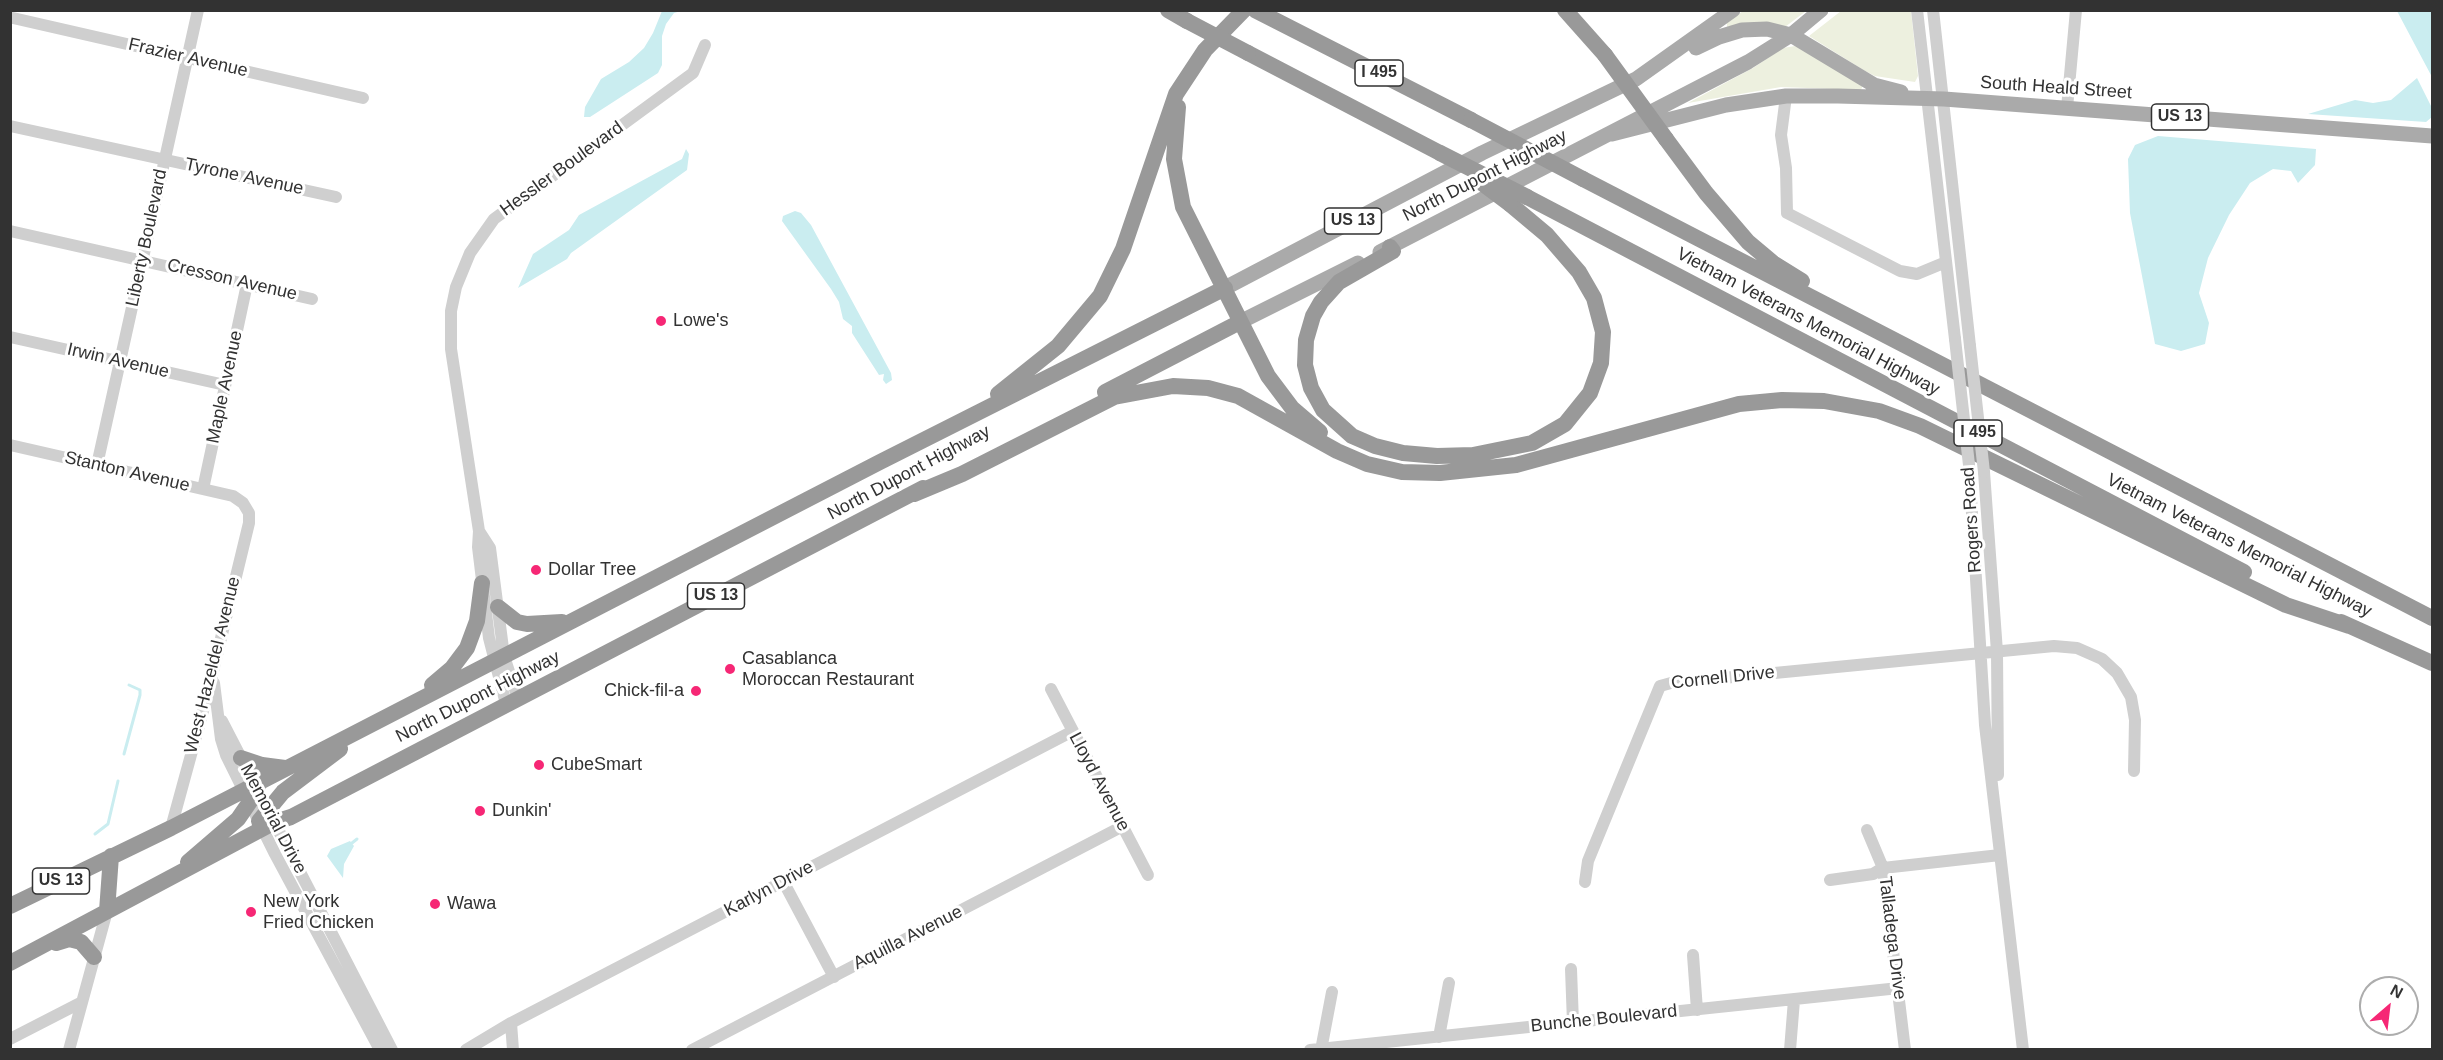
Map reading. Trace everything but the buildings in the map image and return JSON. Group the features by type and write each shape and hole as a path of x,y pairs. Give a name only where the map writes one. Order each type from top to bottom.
{"highway":[{"name":"Vietnam Veterans Memorial Highway","path":"1168,10 2349,626 2433,663"},
{"path":"880,462 1006,389 1058,346 1086,314 1105,287 1119,259 1169,110 1180,86 1212,41 1244,10"},
{"name":"Vietnam Veterans Memorial Highway","path":"1255,10 2433,618"},
{"path":"1565,10 1605,55 1717,207 1764,257 1905,344"},
{"path":"1197,60 1185,85 1176,115 1174,169 1184,207 1240,322 1273,384 1306,422 1353,452 1414,472"},
{"path":"1390,247 1393,251 1352,273 1333,289 1321,302 1310,324 1305,365 1311,388 1323,410 1338,426 1360,440 1403,453 1437,456 1473,455 1533,443 1565,424 1590,393 1601,363 1603,332 1594,298 1579,272 1552,240 1510,204 1440,153"},
{"name":"North Dupont Highway","path":"10,906 111,856 251,792 285,768 1224,288"},
{"name":"North Dupont Highway","path":"10,963 177,873 266,820 291,817 1240,322"},
{"path":"914,494 962,474 1114,397 1173,386 1208,388 1238,396 1358,461 1384,469 1457,473 1516,465 1708,411 1753,402 1809,400 1850,404 1920,426 2286,605 2349,626"},
{"path":"409,704 452,668 467,648 475,628 482,583"},
{"path":"498,607 517,622 527,624 572,621"},
{"path":"266,820 283,792 379,720"},
{"path":"241,758 262,765 285,768"},
{"path":"177,873 200,849 238,819 251,792"},
{"path":"107,911 111,856"},
{"path":"38,949 69,939 81,942 94,957"}],"main road":[{"name":"North Dupont Highway","path":"1224,288 1482,153 1636,79 1733,10"},
{"name":"North Dupont Highway","path":"1240,322 1612,134 1748,62 1791,35 1821,10"},
{"name":"South Heald Street","path":"1636,79 1719,37 1742,30 1767,29 1791,35 1874,85 1927,99"},
{"name":"South Heald Street","path":"1612,134 1726,105 1786,96 1944,99 2433,136"}],"street":[{"name":"Liberty Boulevard","path":"97,465 198,10"},
{"name":"Rogers Road","path":"1917,10 1969,465 1985,725 2023,1050"},
{"name":"Rogers Road","path":"1933,10 1984,472 1997,652 1999,706 1997,815"},
{"path":"2067,108 2076,10"},
{"name":"Frazier Avenue","path":"13,18 363,98"},
{"name":"Hessler Boulevard","path":"512,701 499,658 482,583 478,547 479,531 451,348 451,311 462,270 494,219 693,73 705,45"},
{"path":"1786,96 1781,135 1786,168 1788,213 1900,271 1917,274 1946,262"},
{"name":"Tyrone Avenue","path":"10,126 336,197"},
{"name":"Cresson Avenue","path":"10,231 312,298"},
{"name":"Maple Avenue","path":"202,489 247,284"},
{"name":"Irwin Avenue","path":"10,337 225,385"},
{"name":"Stanton Avenue","path":"10,445 233,496 243,502"},
{"name":"West Hazeldel Avenue","path":"171,828 249,523 249,513 243,502"},
{"name":"Hessler Boulevard","path":"479,531 490,548 498,607 499,658"},
{"name":"Cornell Drive","path":"1585,882 1588,861 1660,686 1738,675 2054,646 2077,648 2102,659 2117,673 2131,697 2135,720 2134,771"},
{"name":"Memorial Drive","path":"213,667 214,695 220,717 223,746 251,792 392,1050"},
{"name":"Lloyd Avenue","path":"1051,688 1148,874"},
{"name":"Memorial Drive","path":"220,717 241,758 251,792"},
{"name":"Karlyn Drive","path":"466,1050 510,1023 1073,731"},
{"name":"Memorial Drive","path":"266,820 340,979 380,1050"},
{"name":"Aquilla Avenue","path":"692,1050 1123,826"},
{"name":"Talladega Drive","path":"1867,830 1883,868 1905,1050"},
{"path":"1830,880 1873,874 1883,868 2000,855"},
{"path":"783,881 834,977"},
{"path":"69,1050 107,911"},
{"path":"1693,955 1697,1010"},
{"path":"1571,969 1573,1023"},
{"path":"1439,1037 1449,983"},
{"name":"Bunche Boulevard","path":"1317,1049 1899,988"},
{"path":"1317,1049 1332,992"},
{"path":"1790,1050 1794,1000"},
{"path":"10,1039 82,1002"},
{"path":"510,1023 513,1050"}],"green space":[{"path":"1743,11 1806,11 1785,27 1745,23 1727,27 1727,22"},
{"path":"1841,11 1911,11 1918,76 1915,82 1875,76 1809,36"},
{"path":"1795,46 1863,85 1861,90 1781,87 1688,103 1753,68 1783,48"}],"water":[{"path":"662,11 681,11 674,13 666,24 662,36 662,65 658,73 590,117 584,117 585,107 601,79 629,62 644,48"},
{"path":"2397,11 2432,11 2432,77"},
{"path":"2417,78 2432,108 2432,117 2426,122 2308,114 2355,100 2373,103 2391,100"},
{"path":"2158,136 2316,149 2315,165 2298,183 2291,171 2273,169 2250,183 2229,215 2208,258 2199,293 2209,323 2205,344 2181,351 2155,344 2130,213 2128,159 2135,145"},
{"path":"686,149 689,154 687,170 571,253 567,259 518,288 533,254 569,230 579,215 682,159"},
{"path":"795,211 801,213 811,225 891,373 892,380 886,384 883,380 884,374 879,375 852,333 852,326 843,319 839,302 831,289 782,221 783,216"},
{"path":"350,841 354,846 344,864 343,878 327,856 331,849"}],"waterway":[{"path":"124,754 140,695 140,690 129,685"},
{"path":"95,834 108,824 118,781"},
{"path":"352,843 357,839"}],"place":[{"name":"Lowe's","path":"661,321"},
{"name":"Dollar Tree","path":"536,570"},
{"name":"Casablanca Moroccan Restaurant","path":"730,669"},
{"name":"Chick-fil-a","path":"696,691"},
{"name":"CubeSmart","path":"539,765"},
{"name":"Dunkin'","path":"480,811"},
{"name":"Wawa","path":"435,904"},
{"name":"New York Fried Chicken","path":"251,912"}]}
